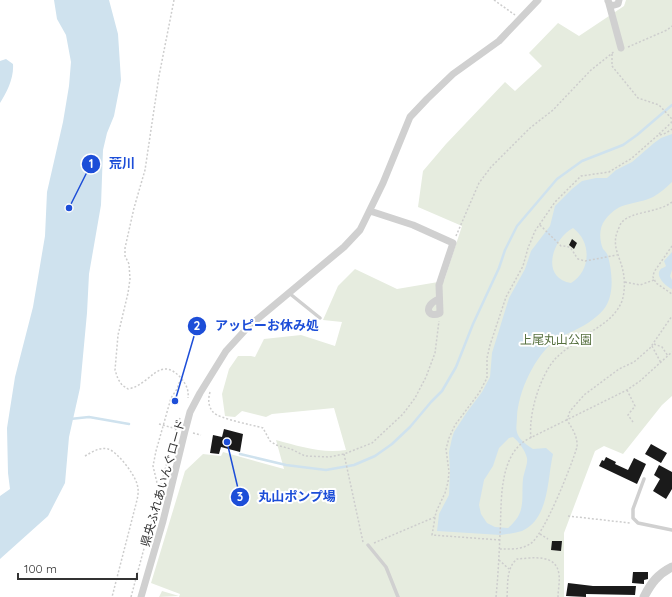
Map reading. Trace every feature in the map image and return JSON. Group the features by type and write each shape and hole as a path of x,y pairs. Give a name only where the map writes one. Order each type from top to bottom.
{"street":[{"path":"141,597 190,412 226,351 248,327 360,230 383,183 410,117 454,74 498,41 538,0"},
{"path":"608,1 611,6 615,6 618,4 619,0"},
{"path":"608,1 621,48"},
{"path":"370,210 413,225 453,243 439,285 440,313 432,315 428,308 433,301 439,299"},
{"path":"644,597 650,585 663,572 672,567"}],"lane":[{"path":"289,292 320,318"},
{"path":"644,479 633,509 633,518 636,522 643,525 672,530"},
{"path":"368,545 386,567 398,597"}],"path":[{"path":"160,489 158,487 154,466 163,425 171,398 177,389 179,382 182,380 173,371 166,368 160,370 134,388 128,389 122,385 114,370 118,335 130,279 129,264 125,256 125,248 144,170 159,76 174,0 178,0"},
{"path":"494,0 520,19"},
{"path":"453,243 479,183 491,167 530,128 553,110 591,70 612,54 621,48 628,47 642,41 667,30 672,26"},
{"path":"500,539 432,535 435,517 448,482 446,449 449,438 455,425 479,393 487,378 489,351 502,308 523,266 532,235 555,202 581,176 609,172 632,158 671,123 671,118 659,105 638,98 612,66 612,54"},
{"path":"657,136 672,129"},
{"path":"531,438 530,422 533,406 552,362 562,353 612,318 622,301 625,282 623,269 617,255 615,237 622,222 636,214 662,208 672,202"},
{"path":"539,224 561,246 568,245 578,259 585,260 617,255"},
{"path":"672,246 654,272 653,277 654,280 665,290 672,294"},
{"path":"625,282 640,285 654,280"},
{"path":"212,387 208,404 213,412 217,415 263,428 270,441 276,445 291,449 305,456 329,457 344,454 372,443 403,414 415,398 426,377 435,353 440,313"},
{"path":"500,549 524,547 535,541 540,534 560,492 577,447 578,442 576,435 567,420 570,411 584,395 619,369 634,362 653,345 672,316"},
{"path":"653,345 662,346 668,356"},
{"path":"653,345 661,363"},
{"path":"496,597 500,549 501,494 504,473 519,446 524,441 627,390 640,381 672,352"},
{"name":"県央ふれあいんぐロード","path":"182,380 188,388 188,403"},
{"path":"627,390 635,406 628,415 633,422"},
{"name":"県央ふれあいんぐロード","path":"131,597 182,413"},
{"path":"159,424 177,429"},
{"path":"189,432 201,435"},
{"path":"85,456 93,451 108,448 113,451 130,472 138,485 137,500 112,597"},
{"path":"344,454 364,543 368,545 435,517"},
{"path":"568,516 622,523 636,522"},
{"path":"540,534 548,539"},
{"path":"507,597 510,569 517,559 549,559 555,564 558,570 558,597"},
{"path":"499,560 510,569"}],"green space":[{"name":"上尾丸山公園","path":"626,0 672,0 672,396 662,405 623,454 604,446 595,451 564,533 564,597 179,597 180,594 151,583 185,471 203,454 221,456 223,452 284,469 276,440 319,450 346,450 334,408 272,414 266,417 242,411 235,417 225,416 222,394 229,369 238,356 255,357 264,339 301,335 335,346 342,322 323,320 338,286 355,269 397,289 444,281 462,226 418,207 423,171 446,144 505,82 515,91 542,66 529,53 558,23 579,36 624,6"},
{"path":"162,591 179,596 159,597"}],"water":[{"path":"54,0 109,0 118,34 121,80 114,116 107,133 103,150 101,205 89,274 80,388 69,437 65,483 48,516 0,559 0,496 10,489 8,473 7,428 15,377 33,307 45,236 47,192 63,122 69,86 71,62 66,35 57,19"},
{"path":"6,59 13,64 13,69 11,80 0,103 0,61"},
{"path":"672,134 672,182 653,197 616,209 605,220 602,226 600,234 601,242 603,249 608,256 612,283 610,297 604,309 592,320 559,338 548,347 535,364 524,386 518,407 516,426 518,435 522,441 533,449 546,448 553,454 546,497 543,508 538,517 531,525 522,531 501,535 437,531 439,514 449,495 449,452 454,432 482,392 490,377 492,353 509,298 525,269 531,251 550,226 555,206 582,181 596,178 607,178 616,170 632,162 661,138","holes":["573,228 584,241 587,256 578,278 571,283 561,280 555,274 552,266 552,258 559,241","513,437 522,446 527,458 523,479 521,511 508,528 495,527 487,523 481,514 479,505 484,480 493,466 499,448 509,438"]},
{"path":"672,252 672,270 670,276 672,280 672,289 660,279 659,273 660,269 666,266 664,261"}],"building":[{"path":"572,239 577,243 574,249 569,245"},
{"path":"224,429 243,434 240,452 221,447 219,454 210,453 213,435 222,437"},
{"path":"651,444 667,453 661,463 645,454"},
{"path":"606,457 616,462 615,464 628,470 634,458 646,464 637,484 599,466 602,460 604,461"},
{"path":"659,465 672,472 672,489 666,499 653,491 660,479 654,475"},
{"path":"552,541 562,541 561,551 551,550"},
{"path":"633,572 648,572 648,579 644,580 644,584 632,583"},
{"path":"568,583 593,586 636,586 635,595 586,594 586,597 566,596"}],"waterway":[{"path":"240,454 286,465 326,470 354,465 375,456 392,444 410,427 442,391 456,367 473,324 499,268 505,250 517,226 557,179 582,161 623,145 672,105"},
{"path":"70,419 89,417 129,424"}],"place":[{"name":"荒川","path":"69,208"},
{"name":"アッピーお休み処","path":"175,401"},
{"name":"丸山ポンプ場","path":"227,442"}]}
